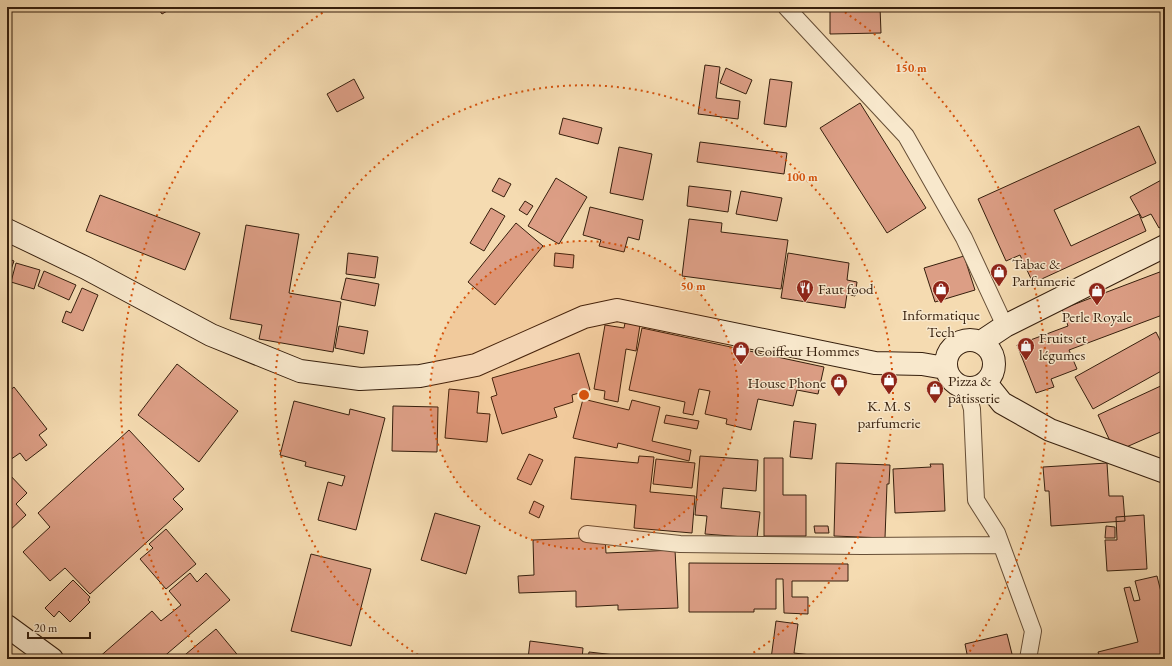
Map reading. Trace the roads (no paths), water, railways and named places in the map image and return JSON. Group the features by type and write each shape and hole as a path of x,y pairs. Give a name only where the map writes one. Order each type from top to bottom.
{"street":[{"path":"786,7 906,136 964,238 1005,326"},
{"path":"7,230 86,268 211,335 300,371 360,378 420,376 476,365 584,317 617,310 875,363 922,364 945,368"},
{"path":"980,342 1005,326 1165,246"},
{"path":"1028,659 1033,631 997,533 976,500 972,409 976,386 993,373 994,359 988,347 980,342 968,340 960,342 952,347 946,359 945,368 952,382 958,386 976,386 1002,403 1050,430 1165,472"},
{"path":"587,534 680,544 863,546 1001,545"},
{"path":"7,626 52,659"}],"place":[{"name":"Tabac & Parfumerie","path":"999,287"},
{"name":"Faut food","path":"805,303"},
{"name":"Informatique Tech","path":"941,304"},
{"name":"Perle Royale","path":"1097,306"},
{"name":"Fruits et légumes","path":"1026,361"},
{"name":"Coiffeur Hommes","path":"741,365"},
{"name":"K. M. S parfumerie","path":"889,395"},
{"name":"House Phone","path":"839,397"},
{"name":"Pizza & pâtisserie","path":"935,404"}]}
